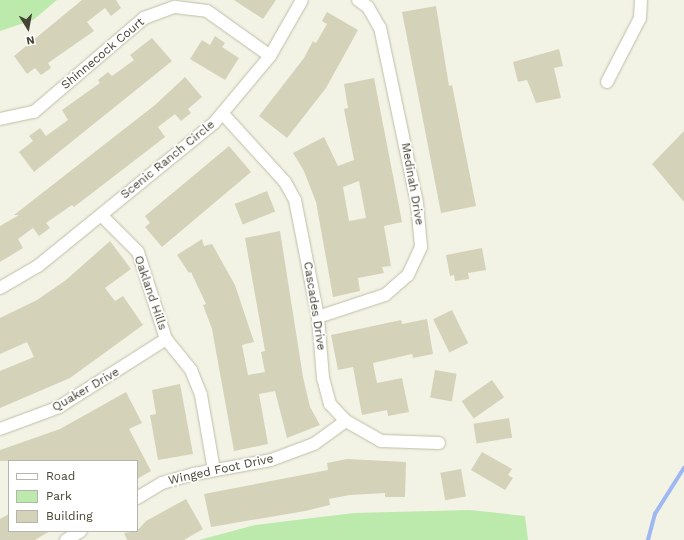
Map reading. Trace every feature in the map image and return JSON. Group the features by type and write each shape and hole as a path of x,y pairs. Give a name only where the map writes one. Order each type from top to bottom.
{"street":[{"name":"Scenic Ranch Circle","path":"0,288 38,266 223,114 270,56 302,0"},
{"name":"Medinah Drive","path":"318,317 385,295 408,275 421,247 417,203 380,28 368,7 358,0"},
{"path":"607,82 640,18 641,0"},
{"name":"Shinnecock Court","path":"0,119 34,112 144,18 174,7 208,11 270,56"},
{"name":"Cascades Drive","path":"223,114 285,182 295,200 318,317 323,378 330,404 346,420 381,441 439,443"},
{"name":"Oakland Hills","path":"101,215 138,252 166,339 191,370 201,395 214,470"},
{"name":"Quaker Drive","path":"0,429 59,407 166,339"},
{"name":"Winged Foot Drive","path":"138,497 162,483 214,470 271,460 314,444 346,420"},
{"path":"66,540 79,532"}],"green space":[{"path":"0,0 57,0 33,20 0,31"},
{"path":"470,510 525,516 528,540 199,540 255,525 354,513"}],"building":[{"path":"82,0 116,0 121,8 111,16 105,8 87,22 94,31 48,63 51,68 41,75 35,68 27,74 14,56"},
{"path":"234,0 276,0 263,19"},
{"path":"436,6 449,86 452,85 476,206 441,213 402,12"},
{"path":"327,12 358,30 326,88 287,138 259,116 304,58 313,41 316,43 327,24 322,21"},
{"path":"215,36 225,43 222,47 239,58 225,80 190,59 202,40 210,45"},
{"path":"152,38 172,61 34,172 19,152 33,141 29,136 40,128 46,136 68,120 62,110 100,83 98,80 108,72 112,76 134,60 130,55"},
{"path":"559,49 563,66 554,68 561,98 536,103 527,80 518,82 513,62"},
{"path":"185,77 202,97 188,109 191,113 181,121 175,114 158,127 165,137 74,207 72,205 46,223 50,228 39,236 33,228 18,239 23,248 0,262 0,226 19,215 14,215 155,105"},
{"path":"374,78 402,222 384,226 391,266 382,267 384,273 358,278 360,291 333,297 316,202 304,171 293,153 324,137 338,166 354,160 344,109 348,108 344,84","holes":["359,181 366,218 349,221 343,187"]},
{"path":"684,131 684,202 652,164"},
{"path":"229,146 251,172 162,247 145,227 150,223 145,216"},
{"path":"267,191 275,211 243,225 235,204"},
{"path":"280,231 303,377 310,407 320,425 287,438 275,391 259,394 268,444 234,451 212,329 203,305 206,304 191,272 189,273 177,255 202,239 204,246 212,244 235,285 254,342 242,345 248,375 265,372 261,352 265,351 245,238"},
{"path":"110,241 131,269 105,288 115,301 123,296 143,325 70,378 0,408 0,371 34,357 27,342 0,354 0,318 37,300 66,280"},
{"path":"482,248 486,270 468,273 469,279 455,281 454,275 450,276 446,255"},
{"path":"452,310 468,343 449,352 433,319"},
{"path":"427,319 433,354 413,358 412,354 373,363 377,383 402,378 409,412 388,416 387,410 362,415 353,367 338,370 331,335 401,320 402,324"},
{"path":"435,370 457,374 452,401 430,398"},
{"path":"492,380 504,397 474,418 462,401"},
{"path":"180,384 193,454 158,460 150,415 156,414 152,390"},
{"path":"126,392 142,423 129,429 151,471 138,478 138,460 0,461 0,450 60,429"},
{"path":"509,418 512,438 477,443 473,424"},
{"path":"482,452 512,469 508,475 513,478 505,490 471,470"},
{"path":"347,459 406,462 405,497 385,497 385,493 350,495 329,499 330,505 305,511 211,527 204,494 328,470 327,463"},
{"path":"461,469 466,497 445,500 440,473"},
{"path":"186,499 203,529 184,540 127,540 124,533 138,532 138,530 146,521"},
{"path":"8,515 8,532 48,532 35,540 0,540 0,519"}],"waterway":[{"path":"648,540 655,514 684,468"}]}
